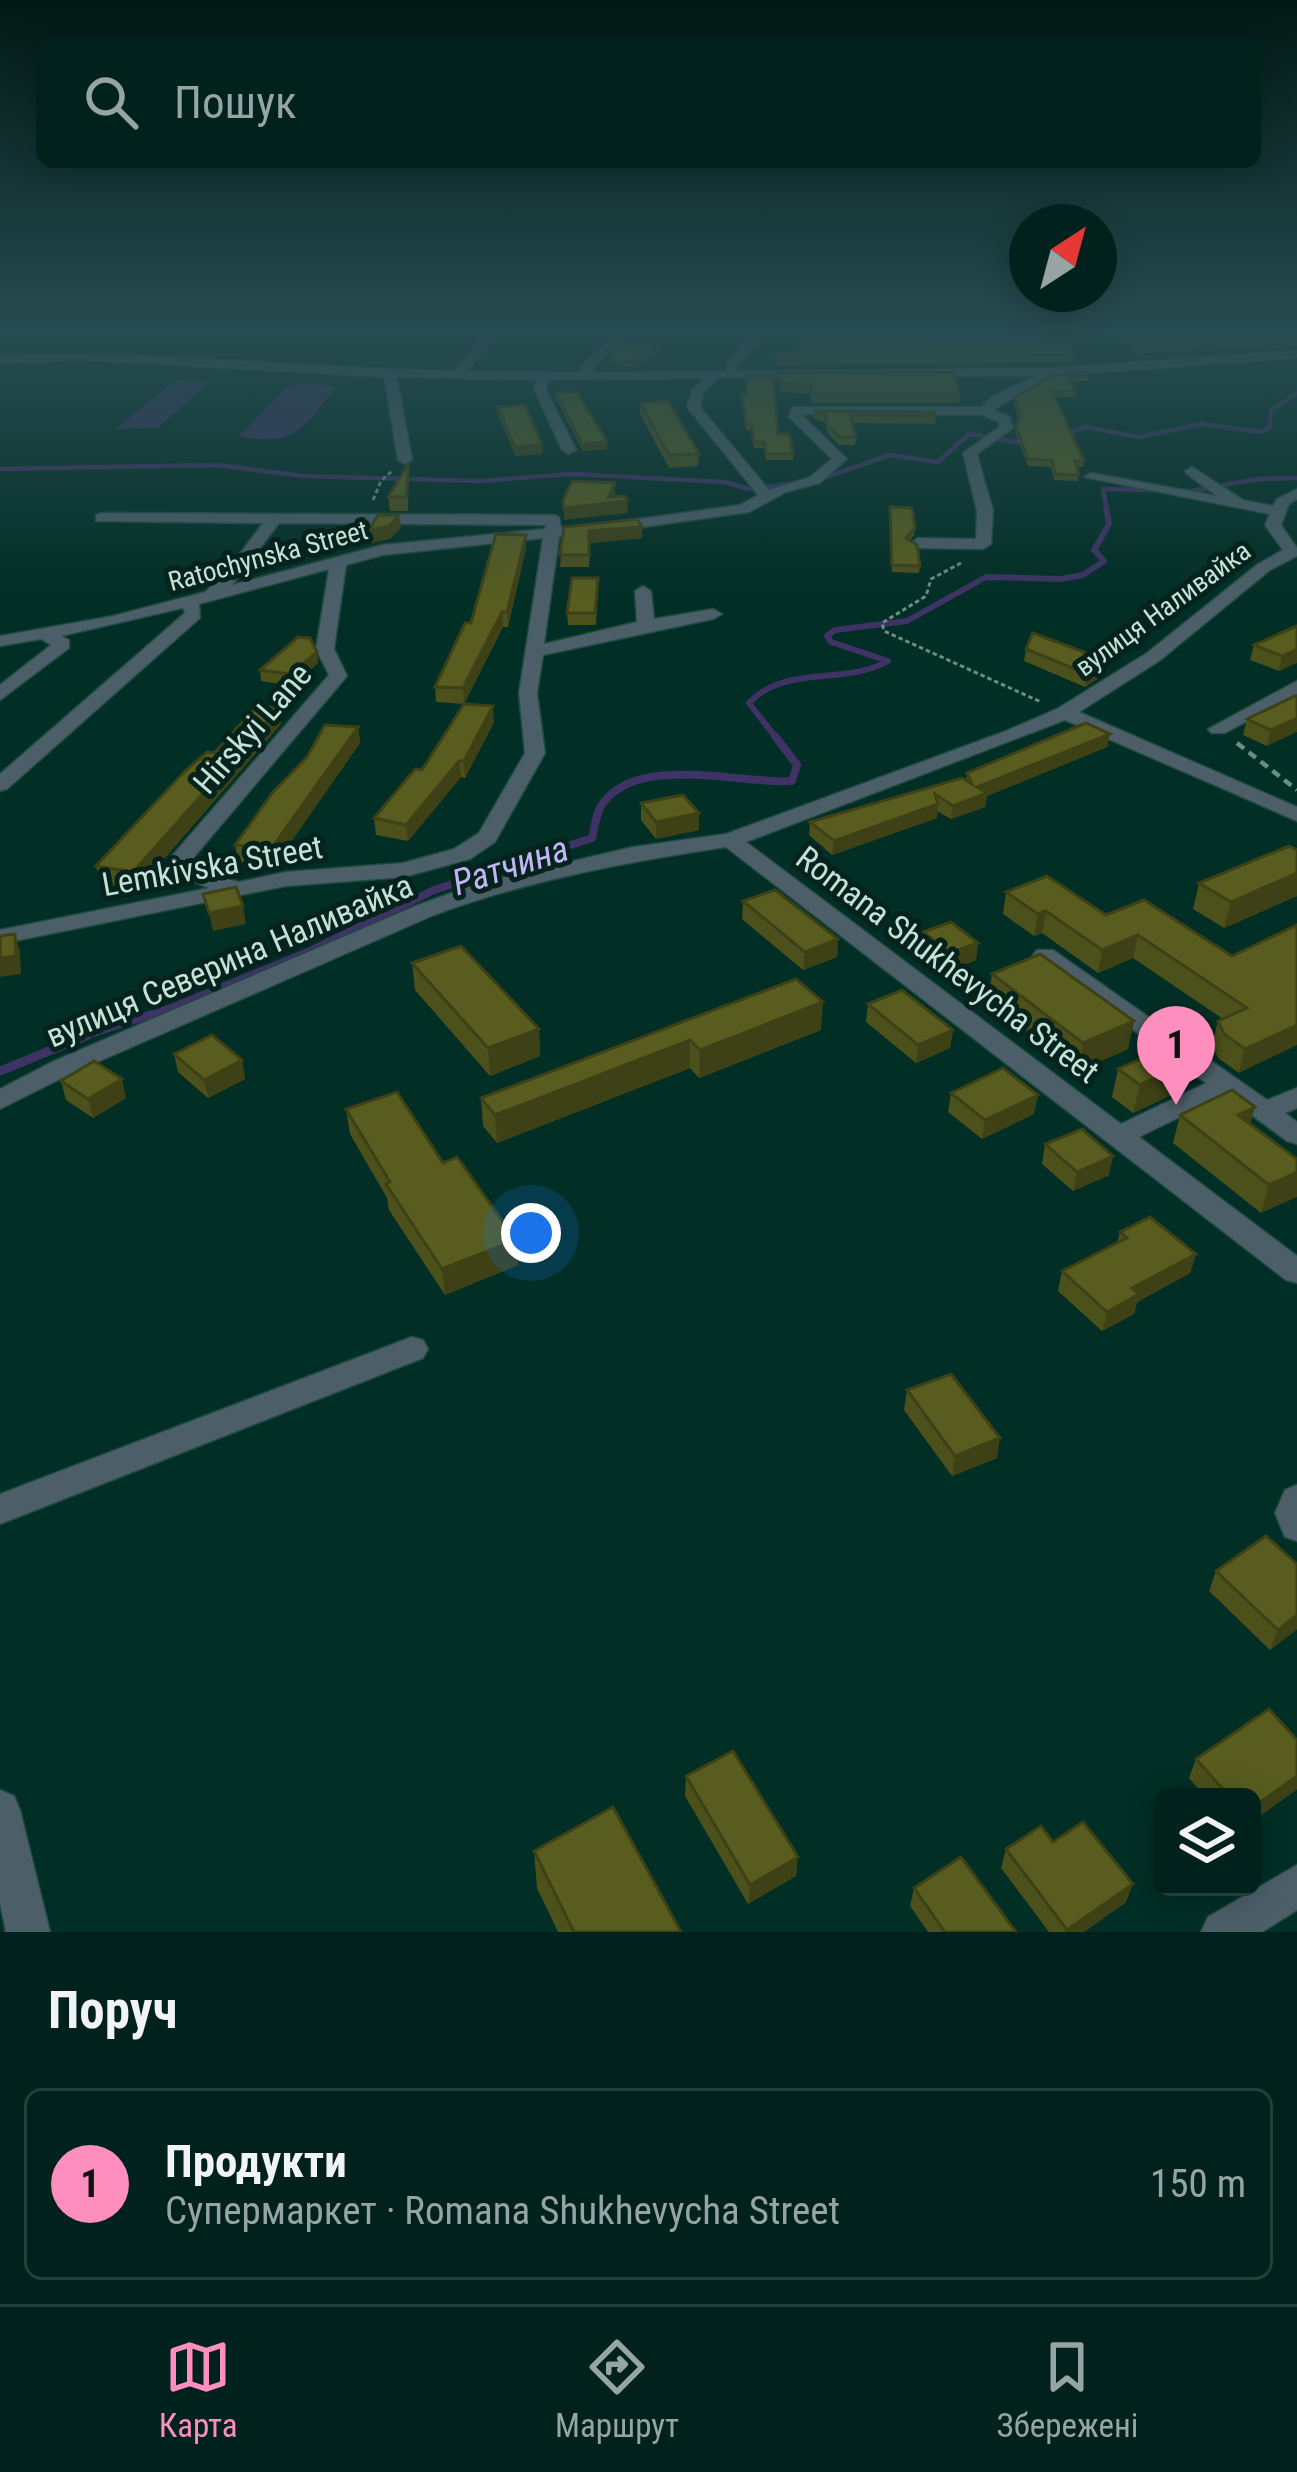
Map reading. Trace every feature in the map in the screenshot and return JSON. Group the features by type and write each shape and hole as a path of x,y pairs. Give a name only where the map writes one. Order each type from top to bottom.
{"street":[{"path":"395,422 399,465"},
{"path":"555,422 568,450"},
{"path":"706,422 761,490"},
{"path":"597,528 723,513 761,490 815,480 840,459 801,422"},
{"path":"918,543 983,544 985,511 970,453 1006,428 1005,422"},
{"path":"1133,468 1144,481 1176,492 1276,511"},
{"path":"1192,471 1245,506"},
{"path":"1091,477 1245,506"},
{"name":"вулиця Наливайка","path":"730,840 896,782 1064,713 1153,657 1264,566 1294,551 1273,525 1276,511 1297,494"},
{"name":"Ratochynska Street","path":"101,518 540,517 554,520 550,534"},
{"path":"0,785 194,614 198,599 230,578 273,521"},
{"name":"Ratochynska Street","path":"0,641 198,599 427,542 574,531"},
{"path":"436,863 462,854 487,837 535,753 529,693 550,534"},
{"name":"Hirskyi Lane","path":"238,889 199,879 183,869 183,856 338,676 326,650 338,561"},
{"path":"643,591 646,625"},
{"path":"536,651 713,614"},
{"path":"0,694 62,644 45,634"},
{"path":"1218,729 1297,687"},
{"path":"1064,713 1297,815"},
{"name":"вулиця Северина Наливайка","path":"0,1100 82,1059 425,910 476,880 730,840"},
{"name":"Romana Shukhevycha Street","path":"730,840 1297,1272"},
{"path":"436,863 476,880"},
{"name":"Lemkivska Street","path":"0,937 238,889 436,863"},
{"path":"1045,956 1297,1135"},
{"path":"1121,1135 1225,1084"},
{"path":"1265,1112 1297,1097"},
{"path":"0,1509 412,1349"},
{"path":"1297,1500 1292,1514 1297,1526"},
{"path":"0,1810 28,1932"},
{"path":"1223,1932 1297,1886"}],"path":[{"path":"381,481 399,465"},
{"path":"983,544 968,560 931,579 926,596 882,623 884,631 1064,713"},
{"path":"1218,729 1297,790"}],"shaded area":[{"path":"124,422 164,422 158,428 116,429"},
{"path":"253,422 307,422 273,439 239,436"}],"building":[{"path":"504,422 532,422 542,445 515,447"},
{"path":"571,422 595,422 607,442 582,444"},
{"path":"651,422 680,422 699,454 669,455"},
{"path":"777,422 778,434 789,434 793,454 766,454 764,442 754,442 751,424 746,424"},
{"path":"827,422 852,422 856,437 840,437"},
{"path":"1017,422 1066,422 1084,461 1075,461 1079,475 1055,474 1052,460 1028,459"},
{"path":"409,463 406,497 388,497"},
{"path":"572,481 615,483 608,497 625,496 627,501 564,508"},
{"path":"890,507 912,508 915,528 906,538 917,545 920,566 892,565"},
{"path":"378,515 399,515 389,526 369,530"},
{"path":"637,519 642,527 589,531 589,555 560,555 564,527"},
{"path":"496,534 526,535 507,612 502,612 463,688 435,687 465,623 471,623"},
{"path":"572,578 598,578 595,613 567,613"},
{"path":"1297,626 1297,649 1282,656 1254,645"},
{"path":"1033,633 1108,661 1087,674 1026,649"},
{"path":"298,637 310,638 317,652 290,674 260,670"},
{"path":"1295,696 1297,718 1271,730 1247,719"},
{"path":"464,704 493,706 464,761 459,761 406,825 374,818 415,769 422,770"},
{"path":"258,705 279,708 133,872 96,866 185,771 207,752 214,753"},
{"path":"1086,723 1110,734 977,787 987,793 953,806 935,794 938,804 834,841 810,822 962,778 972,784 967,773"},
{"path":"325,725 358,727 271,849 235,845 273,792 307,757"},
{"path":"683,795 699,813 656,822 641,803"},
{"path":"1289,846 1297,850 1297,873 1231,902 1199,883"},
{"path":"1047,876 1106,915 1144,900 1232,956 1297,925 1297,1025 1245,1049 1224,1034 1218,1021 1247,1008 1138,935 1102,950 1046,911 1038,914 1006,892"},
{"path":"236,887 243,906 209,913 203,894"},
{"path":"775,890 838,939 805,952 743,901"},
{"path":"951,922 978,943 950,953 923,932"},
{"path":"15,934 16,956 0,958 0,936"},
{"path":"461,946 539,1029 488,1048 412,963"},
{"path":"1040,954 1134,1021 1083,1043 992,974"},
{"path":"796,979 823,1002 700,1050 690,1040 495,1115 481,1098"},
{"path":"902,990 953,1030 918,1045 868,1004"},
{"path":"212,1035 242,1060 204,1080 174,1054"},
{"path":"1169,1046 1190,1061 1140,1085 1118,1069"},
{"path":"94,1061 122,1079 88,1099 61,1081"},
{"path":"1003,1068 1038,1095 985,1120 951,1093"},
{"path":"1232,1090 1255,1107 1238,1115 1297,1159 1297,1172 1269,1185 1180,1115"},
{"path":"397,1092 443,1163 457,1157 516,1240 442,1269 386,1184 390,1182 346,1109"},
{"path":"1082,1129 1113,1156 1077,1172 1045,1144"},
{"path":"1150,1217 1196,1254 1132,1288 1139,1294 1107,1312 1062,1271 1127,1238 1120,1232"},
{"path":"951,1374 1000,1438 955,1456 907,1390"},
{"path":"1266,1536 1297,1564 1297,1615 1278,1630 1216,1571"},
{"path":"1269,1709 1297,1740 1297,1776 1261,1802 1261,1788 1222,1788 1196,1759"},
{"path":"733,1751 798,1857 750,1885 686,1776"},
{"path":"613,1807 681,1932 574,1932 534,1851"},
{"path":"1083,1822 1133,1884 1067,1930 1006,1849 1041,1826 1053,1842"},
{"path":"961,1857 1016,1932 945,1932 914,1888"}],"waterway":[{"path":"1061,435 1085,427 1139,437 1201,424 1261,432 1270,422"},
{"path":"826,477 890,455 938,462 969,434 1023,443"},
{"path":"0,469 217,465 303,476 480,481 571,474 725,482 749,489 792,483"},
{"name":"Ратчина","path":"1107,510 1103,489 1191,491 1257,479 1297,478"},
{"name":"Ратчина","path":"777,739 749,703 764,691 797,679 853,673 888,661 831,642 827,636 835,630 907,621 986,577 1083,575 1104,561 1094,550 1109,524 1106,507"},
{"name":"Ратчина","path":"78,1038 171,1008 308,952 434,890 592,838 603,803 619,788 640,779 691,775 792,781 797,765 775,736"},
{"name":"Ратчина","path":"0,1071 88,1035"}],"place":[{"name":"Продукти","path":"1176,1105"}]}
